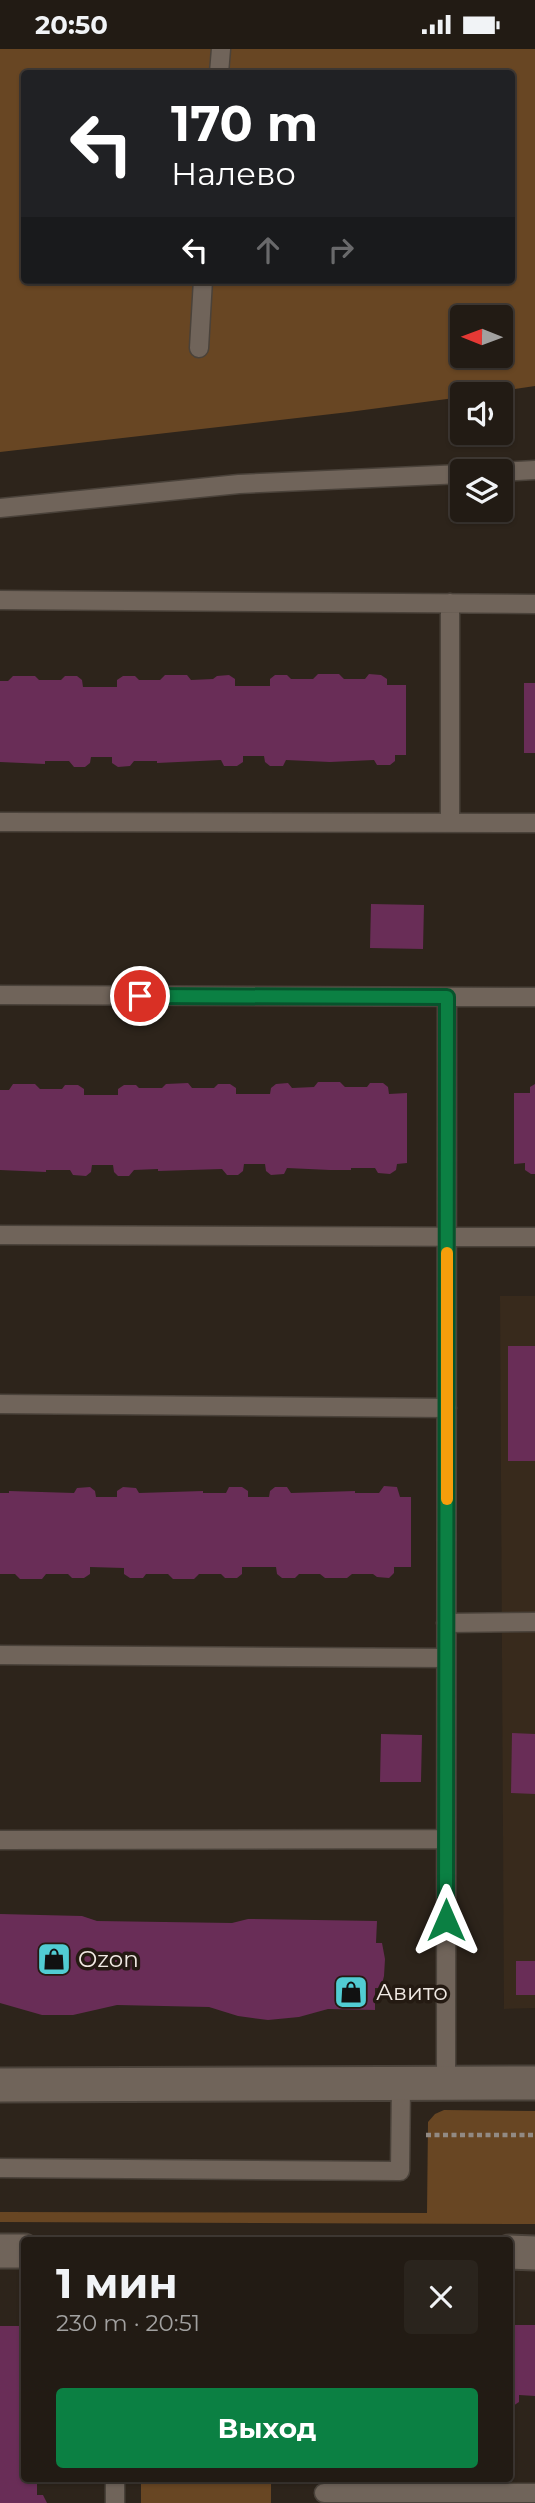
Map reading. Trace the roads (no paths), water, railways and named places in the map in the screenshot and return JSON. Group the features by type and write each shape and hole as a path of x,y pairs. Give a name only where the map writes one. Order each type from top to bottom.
{"street":[{"path":"0,2085 535,2083"},
{"path":"0,2251 21,2251"},
{"path":"513,2252 535,2253"}],"lane":[{"path":"219,70 221,49"},
{"path":"199,348 202,284"},
{"path":"513,471 535,470"},
{"path":"0,507 239,484 450,475"},
{"path":"0,600 535,604"},
{"path":"450,603 450,823"},
{"path":"0,823 535,823"},
{"path":"0,995 535,997"},
{"path":"446,2084 447,997"},
{"path":"0,1235 535,1237"},
{"path":"0,1404 447,1408"},
{"path":"446,1623 535,1622"},
{"path":"0,1655 446,1658"},
{"path":"0,1840 446,1839"},
{"path":"0,2168 401,2171 401,2084"},
{"path":"115,2482 115,2503"},
{"path":"324,2491 535,2493"}],"place":[{"name":"Ozon","path":"54,1959"},
{"name":"Авито","path":"351,1992"}]}
